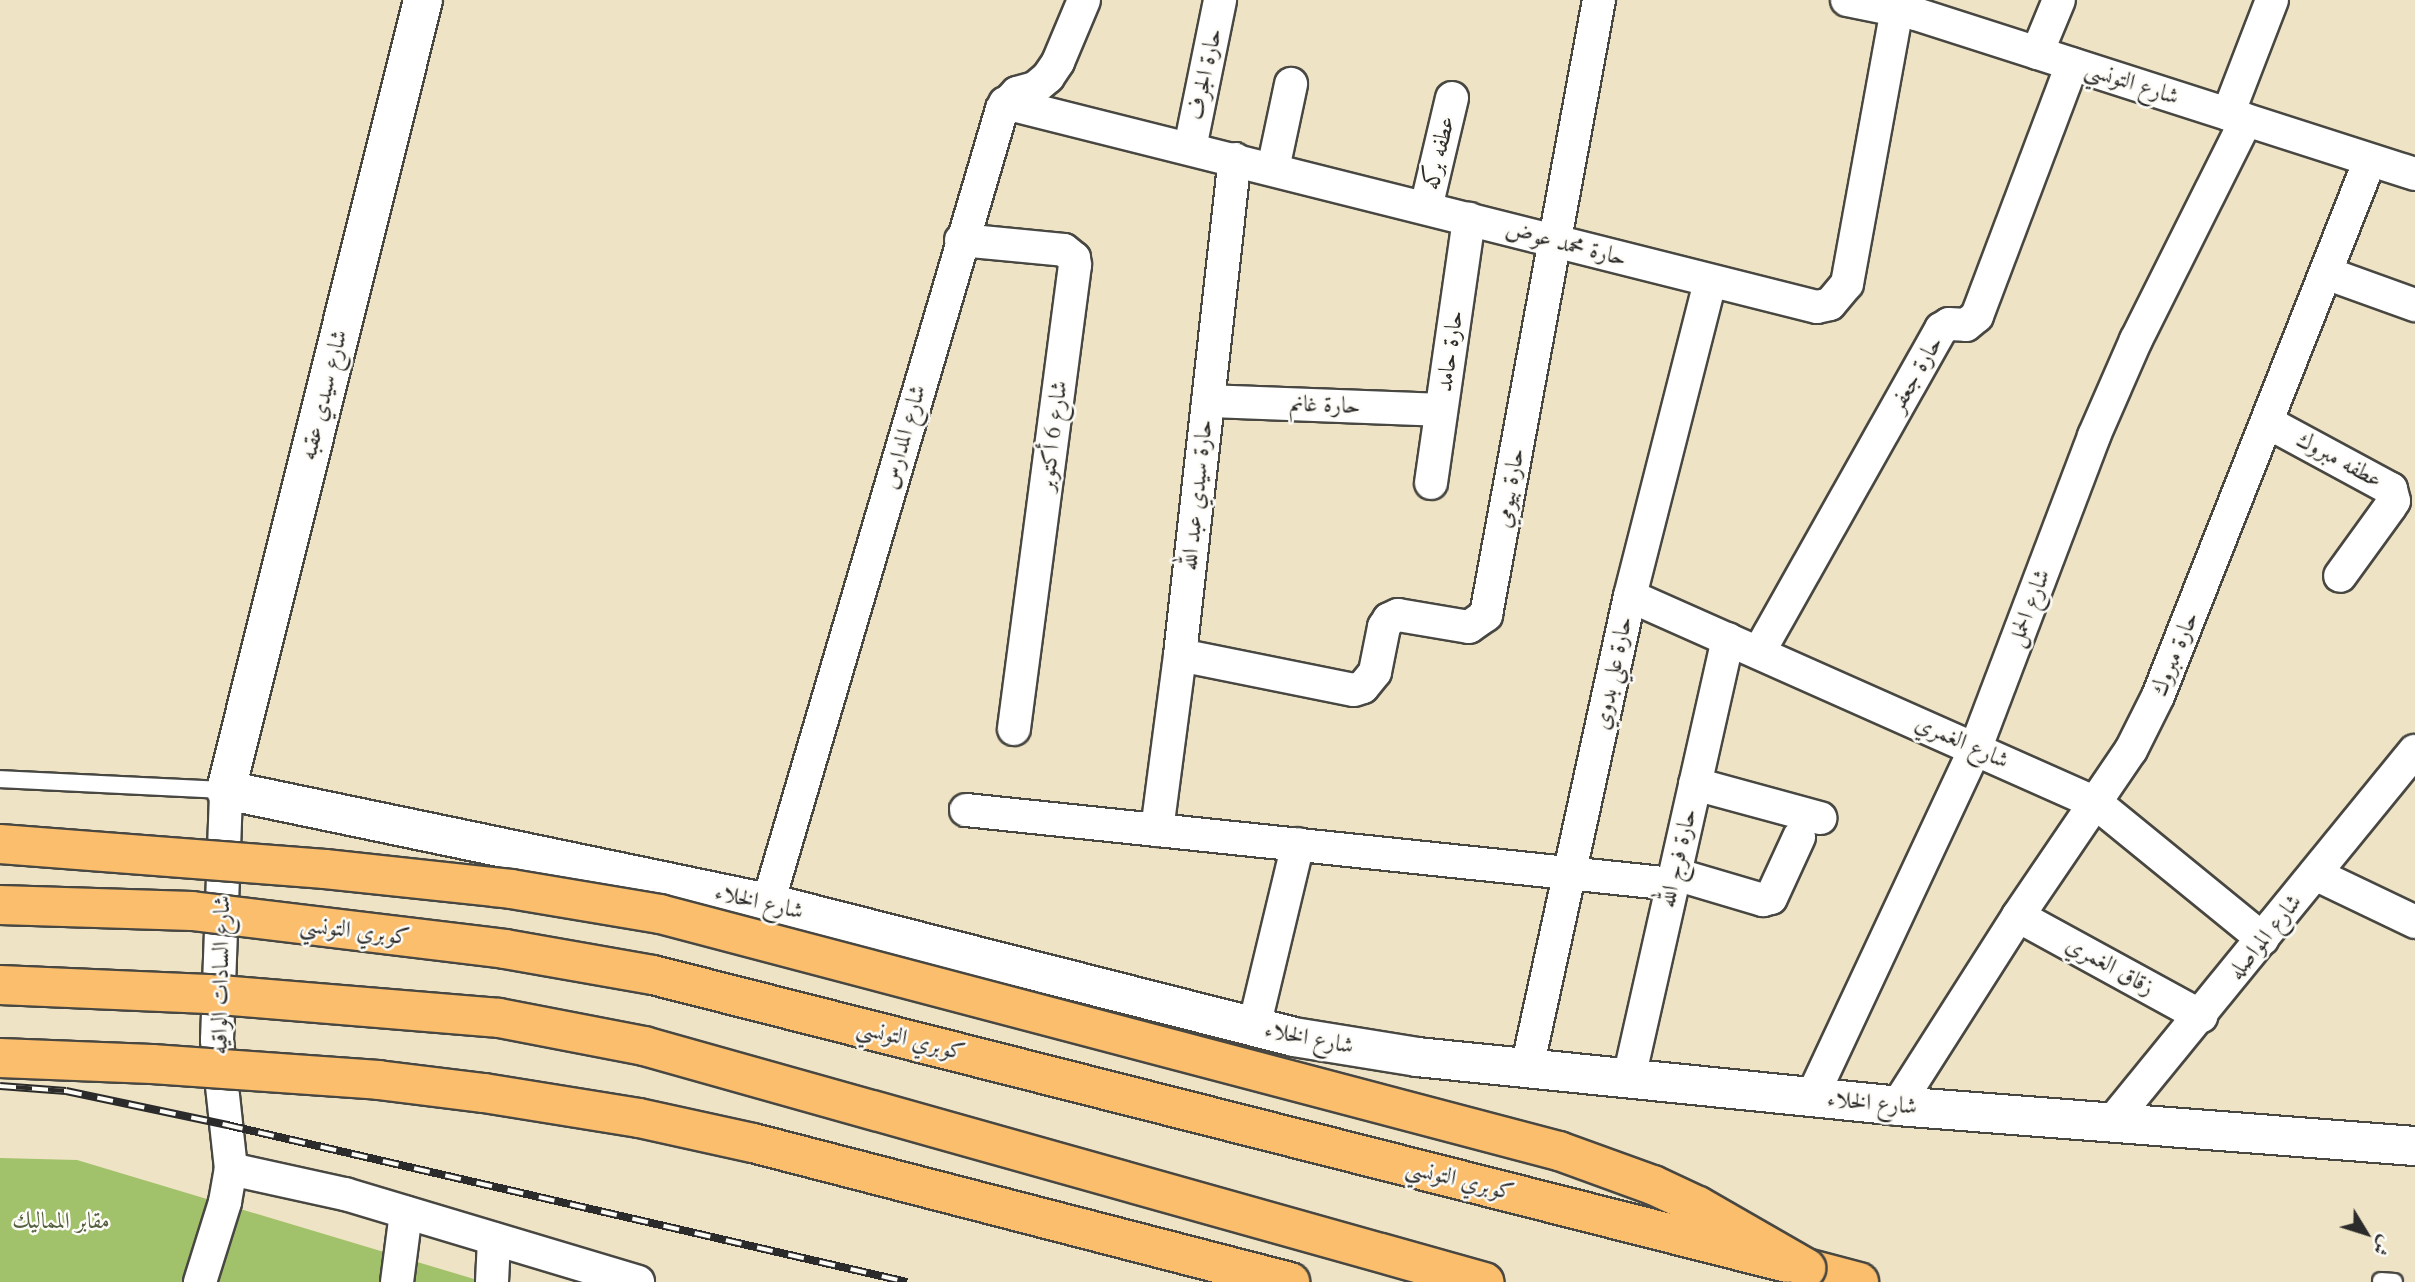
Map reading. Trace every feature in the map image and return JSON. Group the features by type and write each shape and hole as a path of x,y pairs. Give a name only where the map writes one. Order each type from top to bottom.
{"highway":[{"path":"0,844 325,869 511,889 660,914 1559,1151 1653,1185 1698,1206 1806,1268 1859,1282"},
{"name":"كوبري التونسي","path":"0,905 192,911 505,949 653,975 1806,1268"},
{"path":"0,985 208,994 499,1018 644,1046 1484,1282"},
{"path":"0,1058 152,1064 377,1080 484,1093 639,1118 753,1143 1290,1282"}],"street":[{"name":"شارع سيدي عقبه","path":"226,790 423,0"},
{"path":"1005,103 1017,93 1034,88 1048,77 1058,62 1084,0"},
{"name":"حارة الجرف","path":"1190,148 1220,0"},
{"name":"حارة بيومي","path":"1180,655 1354,690 1363,687 1375,672 1384,627 1389,619 1398,615 1461,627 1481,621 1489,608 1599,0"},
{"name":"شارع التونسي","path":"1847,0 1911,8 2037,53 2415,174"},
{"path":"2037,53 2059,0"},
{"name":"شارع الحمل","path":"1812,1097 1976,747 2099,424 2237,117 2272,0"},
{"name":"حارة محمد عوض","path":"1005,103 1817,307 1830,304 1847,284 1911,8"},
{"name":"حارة جعفر","path":"1759,652 1941,329 1949,324 1966,325 1978,316 2072,64"},
{"path":"1273,169 1291,84"},
{"name":"عطفه بركه","path":"1426,208 1452,98"},
{"name":"شارع المدارس","path":"768,903 961,240 1005,103"},
{"name":"حارة سيدي عبد الله","path":"1157,830 1180,655 1235,159"},
{"name":"حارة مبروك","path":"1897,1105 2018,916 2131,750 2158,696 2370,160"},
{"name":"حارة حامد","path":"1431,483 1469,219"},
{"name":"شارع 6 أكتوبر","path":"961,240 1064,250 1074,258 1075,265 1014,729"},
{"path":"2326,273 2415,305"},
{"name":"حارة علي بدوي","path":"1527,1068 1630,596 1710,281"},
{"name":"حارة غانم","path":"1208,401 1441,410"},
{"name":"عطفه مبروك","path":"2267,422 2391,489 2394,501 2340,576"},
{"name":"شارع الغمري","path":"1630,596 1976,747 2096,803 2263,939"},
{"name":"حارة فرج الله","path":"1629,1078 1728,639"},
{"name":"شارع المواصله","path":"2112,1122 2415,751"},
{"path":"966,810 1570,871 1674,879 1763,900 1771,898 1809,828 1695,784"},
{"name":"شارع الخلاء","path":"226,790 768,903 1294,1037 1417,1057 1812,1097 2415,1146"},
{"name":"شارع السادات الواقيه","path":"200,1282 225,1202 231,1169 217,1040 226,790"},
{"path":"1254,1027 1298,844"},
{"path":"2315,874 2415,922"},
{"name":"زقاق الغمري","path":"2018,916 2201,1016"},
{"path":"231,1169 345,1194 494,1239 590,1275 638,1282"},
{"path":"397,1282 406,1213"},
{"path":"492,1282 494,1239"}],"lane":[{"path":"0,779 226,790"}],"green space":[{"name":"مقابر المماليك","path":"0,1158 77,1160 484,1282 0,1282"}],"railway":[{"path":"0,1086 66,1091 227,1125 907,1282"}]}
